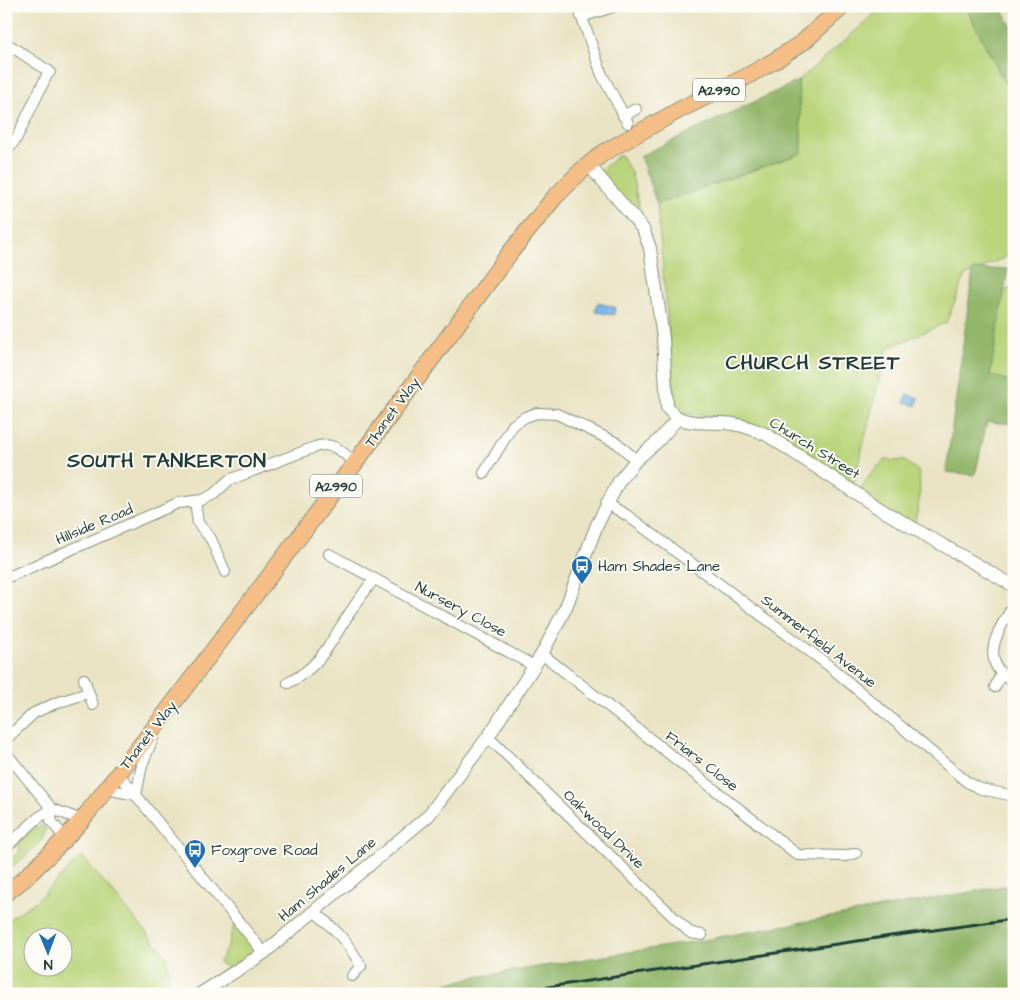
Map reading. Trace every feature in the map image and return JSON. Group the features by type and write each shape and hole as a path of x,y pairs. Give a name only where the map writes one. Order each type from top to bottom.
{"main road":[{"name":"Thanet Way","path":"6,893 24,879 82,820 162,718 531,226 554,198 588,164 628,138 774,61 803,42 843,6"}],"street":[{"path":"578,6 602,75 626,119 636,109"},
{"path":"581,17 616,6"},
{"path":"6,43 49,72 16,140 6,149"},
{"path":"588,164 642,229 650,248 663,338 667,407 673,416 678,418"},
{"path":"484,473 514,425 524,417 536,413 557,414 617,443 636,460"},
{"name":"Ham Shades Lane","path":"200,994 264,953 428,816 488,737 542,654 566,607 606,503 618,481 678,418"},
{"name":"Church Street","path":"678,418 731,423 749,427 767,435 880,509 1014,586"},
{"name":"Hillside Road","path":"6,578 178,503 202,500 214,494 229,480 324,444 333,446 355,463"},
{"path":"195,501 198,524 211,539 225,572"},
{"name":"Summerfield Avenue","path":"606,503 628,516 828,665 967,782 990,791 1014,796"},
{"name":"Nursery Close","path":"329,554 534,666"},
{"path":"288,683 302,676 324,654 348,615 374,579"},
{"path":"1014,605 998,633 992,653 1001,674 1014,682"},
{"name":"Friars Close","path":"542,654 798,855 846,856 856,853"},
{"path":"995,687 1001,674"},
{"path":"84,679 93,705"},
{"path":"6,739 34,713 56,703 88,694"},
{"path":"136,795 142,765 162,718"},
{"name":"Oakwood Drive","path":"488,737 687,930 691,933 702,935"},
{"path":"6,753 52,809 82,820"},
{"path":"118,773 264,953"},
{"path":"106,789 136,795"},
{"path":"52,809 51,821 65,838"},
{"path":"6,847 38,818 52,809"},
{"path":"315,912 350,946 361,966 352,976"}],"green space":[{"path":"881,6 966,6 1014,98 1014,253 965,276 946,323 887,348 853,486 744,420 682,413 675,405 657,204 802,153 798,81 867,21"},
{"path":"965,6 1001,6 1014,32 1014,101"},
{"path":"798,81 802,153 657,204 640,156"},
{"path":"620,154 631,172 647,240 597,174"},
{"path":"1008,269 990,375 1014,382 1014,424 987,422 975,475 946,472 973,270"},
{"path":"1014,287 1014,396 990,380 999,293"},
{"path":"885,460 905,461 919,472 919,500 913,528 857,494 872,472"},
{"path":"40,826 46,829 41,841 6,871 6,863 20,851 18,842 33,829"},
{"path":"82,856 167,957 170,994 6,994 6,921 36,901"},
{"path":"1014,884 1014,994 402,994 475,977 698,941"},
{"path":"234,925 255,949 253,954 230,970 219,962 228,946"}],"water":[{"path":"598,303 615,307 614,315 595,312"},
{"path":"907,394 919,398 916,406 904,402"}],"railway":[{"path":"501,994 1014,919"}],"place":[{"name":"Ham Shades Lane","path":"582,585"},
{"name":"Foxgrove Road","path":"195,869"}],"district":[{"name":"CHURCH STREET","path":"813,362"},
{"name":"SOUTH TANKERTON","path":"167,460"}]}
